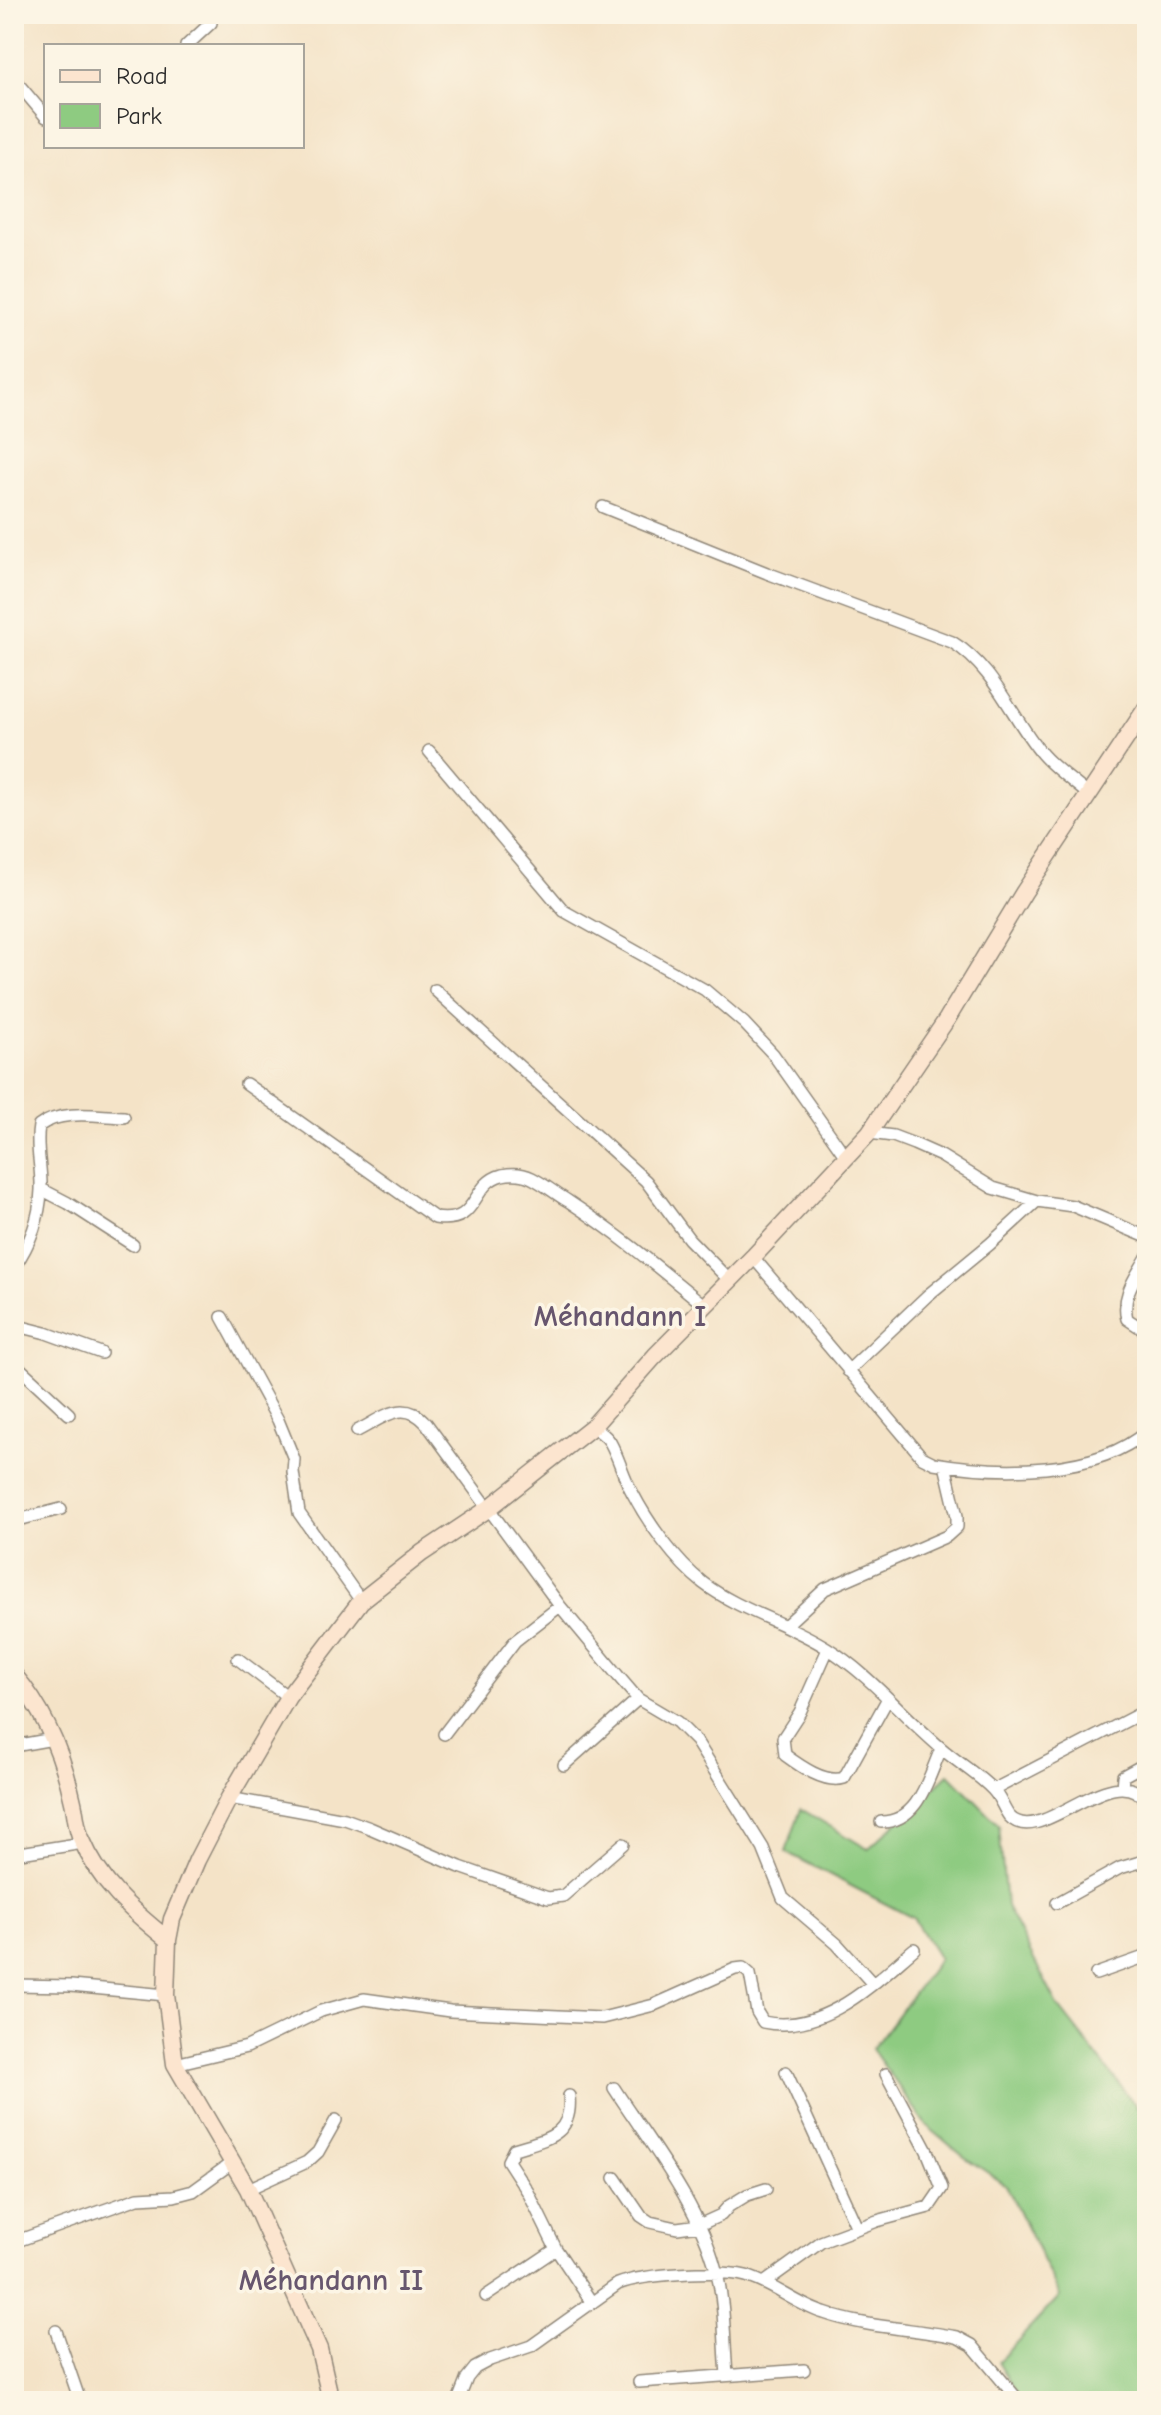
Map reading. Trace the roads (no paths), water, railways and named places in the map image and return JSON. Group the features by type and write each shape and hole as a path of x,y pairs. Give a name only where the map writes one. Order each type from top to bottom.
{"street":[{"path":"188,44 211,23"},
{"path":"14,79 44,115"},
{"path":"603,507 952,642 969,652 983,666 1043,755 1089,795"},
{"path":"331,2401 319,2349 248,2189 175,2064 166,1995 168,1940 172,1919 197,1860 288,1697 361,1601 422,1553 488,1509 593,1426 655,1356 869,1133 947,1019 1024,892 1147,707"},
{"path":"429,751 564,911 705,990 744,1023 773,1054 846,1157"},
{"path":"435,990 646,1181 689,1239 730,1281"},
{"path":"246,1084 435,1218 451,1220 462,1215 485,1185 496,1177 512,1173 531,1177 617,1233 705,1306"},
{"path":"14,1267 36,1223 41,1189 39,1126 61,1116 124,1117"},
{"path":"869,1133 893,1136 914,1144 941,1156 993,1188 1037,1201 1073,1206 1147,1237"},
{"path":"41,1189 133,1245"},
{"path":"848,1371 928,1295 1037,1201"},
{"path":"753,1257 922,1457 934,1463 1043,1469 1110,1453 1134,1442 1147,1431"},
{"path":"1147,1257 1125,1297 1124,1309 1127,1319 1147,1332"},
{"path":"222,1317 278,1420 294,1459 299,1513 361,1601"},
{"path":"14,1325 101,1353"},
{"path":"14,1363 69,1414"},
{"path":"357,1431 394,1412 405,1409 416,1412 560,1606 638,1699 677,1722 696,1741 763,1848 783,1898 837,1944 873,1984"},
{"path":"593,1426 609,1440 648,1522 701,1581 722,1596 828,1649 941,1749 993,1790 1015,1821 1029,1823 1051,1816 1108,1789 1133,1790 1147,1802"},
{"path":"785,1626 825,1589 947,1536 957,1527 945,1465"},
{"path":"14,1521 61,1509"},
{"path":"444,1734 515,1641 560,1606"},
{"path":"828,1649 800,1712 783,1738 785,1755 828,1779 844,1778 887,1700"},
{"path":"238,1659 288,1697"},
{"path":"14,1675 29,1692 53,1739 83,1843 96,1868 124,1905 168,1940"},
{"path":"564,1765 638,1699"},
{"path":"993,1790 1147,1710"},
{"path":"14,1746 53,1739"},
{"path":"881,1822 895,1822 916,1805 941,1749"},
{"path":"1122,1788 1123,1776 1147,1763"},
{"path":"229,1798 345,1819 460,1867 548,1898 563,1896 623,1844"},
{"path":"14,1854 83,1843"},
{"path":"1057,1903 1120,1868 1147,1860"},
{"path":"175,2064 247,2047 321,2011 364,1999 450,2011 602,2018 654,2005 720,1974 743,1968 750,1974 757,2012 763,2022 774,2025 817,2018 840,2008 914,1949"},
{"path":"1096,1974 1147,1956"},
{"path":"14,1985 71,1986 166,1995"},
{"path":"786,2072 857,2228"},
{"path":"764,2283 821,2242 929,2207 942,2188 927,2151 886,2074"},
{"path":"614,2088 674,2180 699,2225 717,2273 727,2375"},
{"path":"569,2096 571,2113 564,2127 550,2137 514,2149 508,2161 528,2192 556,2249 592,2303"},
{"path":"248,2189 307,2162 318,2152 336,2120"},
{"path":"14,2242 138,2198 174,2196 193,2191 233,2162"},
{"path":"615,2178 641,2216 650,2222 677,2228 699,2225 721,2215 747,2195 766,2189"},
{"path":"486,2296 556,2249"},
{"path":"458,2401 467,2378 475,2368 531,2346 631,2279 717,2273 745,2275 823,2313 957,2337 972,2345 1019,2401"},
{"path":"56,2331 80,2401"},
{"path":"639,2382 804,2370"}],"district":[{"name":"Méhandann I","path":"620,1316"},
{"name":"Méhandann II","path":"331,2280"}]}
